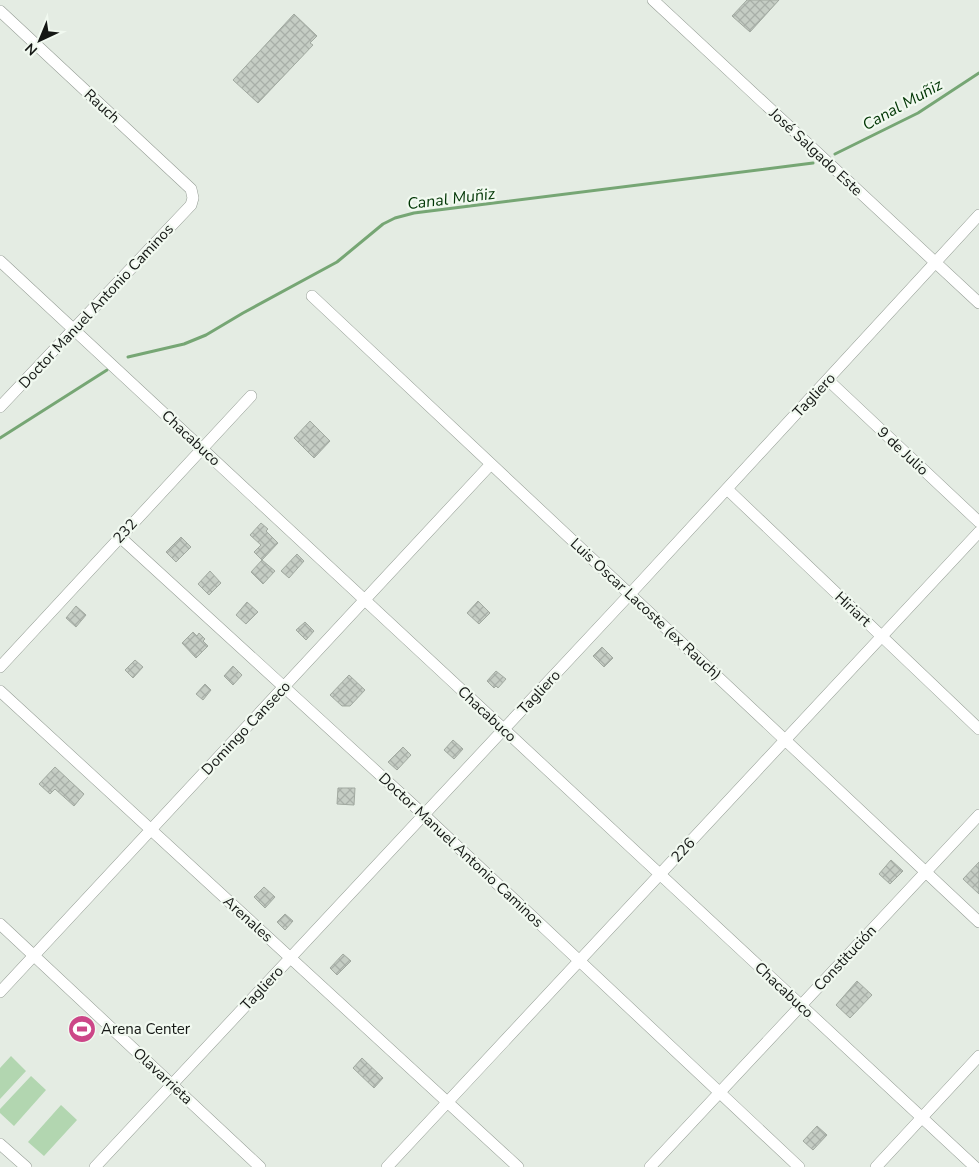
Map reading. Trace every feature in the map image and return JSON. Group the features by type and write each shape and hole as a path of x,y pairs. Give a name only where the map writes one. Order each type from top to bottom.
{"street":[{"name":"José Salgado Este","path":"654,0 979,303"},
{"name":"Rauch","path":"0,11 191,189 193,198 191,206"},
{"name":"Doctor Manuel Antonio Caminos","path":"0,407 191,206"},
{"name":"Tagliero","path":"95,1167 504,730 979,215"},
{"name":"Chacabuco","path":"0,260 975,1167"},
{"name":"Luis Oscar Lacoste (ex Rauch)","path":"312,296 979,922"},
{"name":"9 de Julio","path":"828,380 979,522"},
{"name":"232","path":"0,666 251,396"},
{"name":"Domingo Canseco","path":"0,992 491,464"},
{"name":"Hiriart","path":"727,489 979,729"},
{"name":"226","path":"387,1167 979,532"},
{"name":"Doctor Manuel Antonio Caminos","path":"120,537 285,686 799,1167"},
{"name":"Arenales","path":"0,691 518,1167"},
{"name":"Constitución","path":"650,1167 979,815"},
{"name":"Olavarrieta","path":"0,924 260,1167"},
{"path":"876,1167 979,1056"},
{"path":"0,1144 26,1167"}],"green space":[{"path":"11,1056 26,1071 0,1099 0,1068"},
{"path":"31,1076 46,1090 14,1126 0,1113 0,1109"},
{"path":"61,1105 77,1120 44,1156 28,1142"}],"building":[{"path":"747,0 779,0 750,32 732,16"},
{"path":"294,14 317,36 310,43 313,45 258,103 233,80"},
{"path":"310,421 330,441 314,458 294,438"},
{"path":"261,523 278,543 262,560 254,552 261,545 250,535"},
{"path":"181,537 191,547 176,562 166,552"},
{"path":"297,554 304,561 289,578 281,571"},
{"path":"262,560 275,571 263,584 251,572"},
{"path":"210,571 221,583 209,595 198,584"},
{"path":"478,601 490,613 479,624 467,613"},
{"path":"247,602 258,612 246,624 236,615"},
{"path":"76,606 86,615 76,627 66,618"},
{"path":"305,622 314,631 306,640 296,630"},
{"path":"193,632 197,636 199,633 205,639 203,641 208,646 196,658 182,643"},
{"path":"602,647 613,658 604,667 593,656"},
{"path":"135,660 143,667 133,678 125,670"},
{"path":"233,666 242,675 233,685 224,676"},
{"path":"496,671 506,679 498,688 496,686 494,688 487,681"},
{"path":"349,675 365,690 350,706 342,706 330,695"},
{"path":"205,684 211,690 203,700 196,694"},
{"path":"453,740 463,749 454,759 444,750"},
{"path":"403,747 411,755 397,770 388,762"},
{"path":"55,767 84,794 74,806 55,789 50,794 39,784"},
{"path":"338,788 355,788 354,805 337,804"},
{"path":"891,860 903,871 890,884 879,874"},
{"path":"979,862 979,894 963,879"},
{"path":"264,887 275,897 265,908 254,897"},
{"path":"285,914 293,921 285,930 277,922"},
{"path":"343,954 351,961 337,975 330,968"},
{"path":"857,981 872,995 850,1018 836,1005"},
{"path":"362,1058 383,1078 374,1088 353,1068"},
{"path":"817,1126 827,1135 813,1150 803,1141"}],"waterway":[{"name":"Canal Muñiz","path":"835,154 918,113 979,73"},
{"name":"Canal Muñiz","path":"128,357 184,344 206,335 337,262 383,224 395,218 414,213 813,163"},
{"name":"Canal Muñiz","path":"0,438 107,370"}],"place":[{"name":"Arena Center","path":"82,1029"}]}
